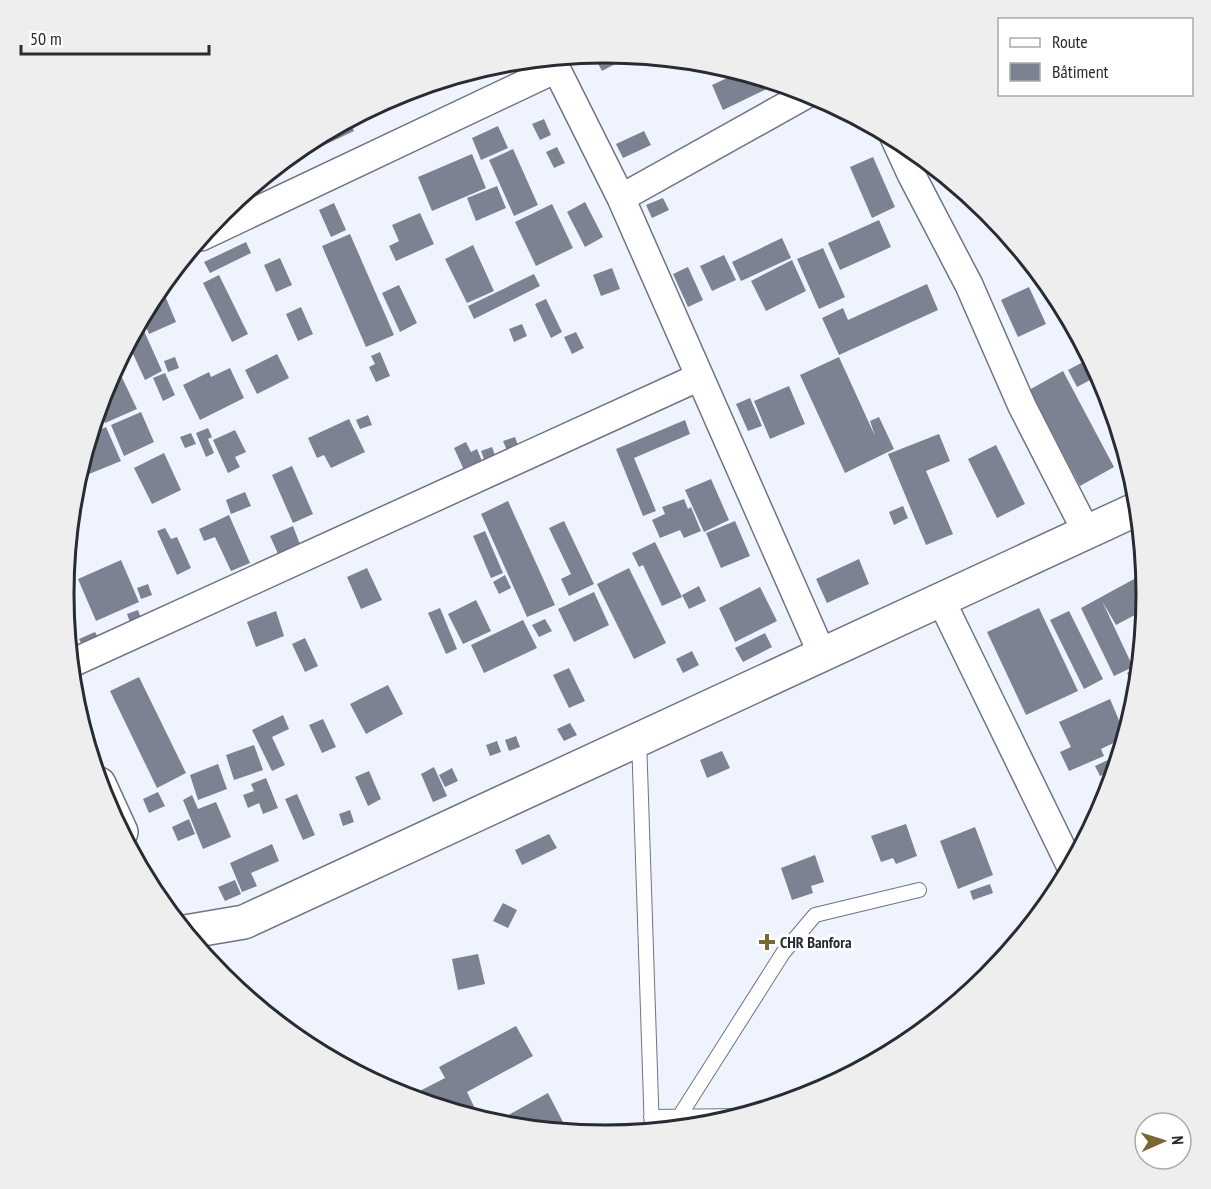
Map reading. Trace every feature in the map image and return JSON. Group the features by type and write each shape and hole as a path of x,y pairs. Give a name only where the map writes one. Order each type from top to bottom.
{"main road":[{"path":"194,930 243,922 940,598 1130,512"}],"street":[{"path":"555,66 621,198 822,654"},
{"path":"223,226 549,67"},
{"path":"621,198 798,99"},
{"path":"922,170 1022,406 1087,533"},
{"path":"79,660 699,377"},
{"path":"940,598 1067,858"}],"lane":[{"path":"639,738 651,1124"},
{"path":"679,1117 783,953 815,915 919,890"},
{"path":"651,1118 705,1117"}],"building":[{"path":"598,63 616,63 602,71"},
{"path":"728,78 768,88 723,110 712,85"},
{"path":"544,119 551,135 540,140 532,124"},
{"path":"498,126 508,148 481,160 472,138"},
{"path":"352,127 354,131 317,148"},
{"path":"644,131 651,145 623,158 616,144"},
{"path":"557,147 565,163 554,168 546,152"},
{"path":"513,149 538,205 514,216 489,160"},
{"path":"472,154 486,188 432,211 418,177"},
{"path":"873,157 895,207 872,218 850,167"},
{"path":"497,186 506,208 476,221 467,198"},
{"path":"663,198 669,210 652,218 646,205"},
{"path":"585,202 603,237 585,247 567,212"},
{"path":"334,203 346,230 331,237 319,210"},
{"path":"552,204 573,248 536,266 515,222"},
{"path":"420,213 434,244 396,261 389,246 399,241 392,225"},
{"path":"879,220 891,247 840,270 828,243"},
{"path":"350,234 394,335 366,347 322,246"},
{"path":"782,238 791,258 741,281 732,262"},
{"path":"246,242 251,253 210,273 204,262"},
{"path":"473,245 494,291 467,303 445,259"},
{"path":"823,248 845,297 819,309 797,259"},
{"path":"724,255 736,280 712,291 700,266"},
{"path":"280,258 292,285 276,292 264,265"},
{"path":"792,260 806,291 766,311 751,281"},
{"path":"688,267 703,300 688,307 673,274"},
{"path":"612,268 620,289 601,296 593,275"},
{"path":"534,274 540,286 474,319 468,306"},
{"path":"219,275 248,334 232,342 203,283"},
{"path":"927,284 938,310 839,355 822,318 843,308 848,320"},
{"path":"399,285 417,323 400,332 382,293"},
{"path":"1029,287 1046,324 1018,337 1001,300"},
{"path":"166,297 176,322 149,334 146,327"},
{"path":"546,299 562,332 551,338 535,304"},
{"path":"301,307 313,334 298,341 286,314"},
{"path":"522,324 527,336 514,342 509,329"},
{"path":"144,331 162,371 145,380 132,353"},
{"path":"576,332 584,348 572,354 564,337"},
{"path":"380,352 390,376 376,382 369,367 375,364 371,356"},
{"path":"277,354 289,378 257,394 245,370"},
{"path":"175,357 179,368 168,372 164,361"},
{"path":"839,357 875,436 870,421 879,417 894,449 845,473 800,375"},
{"path":"1083,362 1092,379 1077,387 1068,370"},
{"path":"230,368 244,398 200,420 183,385 209,372 211,377"},
{"path":"1063,371 1114,467 1080,486 1029,390"},
{"path":"165,373 175,395 163,401 153,378"},
{"path":"121,376 137,409 105,423 104,420"},
{"path":"789,386 805,424 770,439 754,401"},
{"path":"750,398 762,426 748,431 736,404"},
{"path":"141,412 154,442 124,456 111,425"},
{"path":"368,415 372,425 360,429 356,420"},
{"path":"349,419 365,452 331,468 324,455 317,458 308,438"},
{"path":"685,420 690,434 634,458 656,511 643,516 616,449"},
{"path":"106,427 121,461 89,474 92,457 100,430"},
{"path":"208,428 212,437 208,439 214,453 206,457 196,433"},
{"path":"235,430 246,452 235,457 240,467 228,473 213,440"},
{"path":"191,433 196,444 185,448 180,437"},
{"path":"939,434 950,461 926,471 953,534 926,545 888,454"},
{"path":"515,437 519,448 508,453 503,441"},
{"path":"466,442 471,452 477,449 482,461 464,470 454,448"},
{"path":"996,445 1025,504 997,518 968,459"},
{"path":"492,447 496,458 485,462 481,451"},
{"path":"164,453 181,490 152,504 134,468"},
{"path":"292,466 313,514 293,523 272,475"},
{"path":"711,479 729,520 704,532 685,490"},
{"path":"245,492 251,506 231,514 226,500"},
{"path":"684,499 688,509 691,507 701,531 684,538 680,530 660,538 652,520 665,514 662,507"},
{"path":"508,501 555,605 527,617 481,514"},
{"path":"903,506 908,518 894,525 889,512"},
{"path":"229,515 250,563 231,571 215,537 204,541 199,529"},
{"path":"564,521 594,584 569,596 561,579 571,574 549,528"},
{"path":"735,521 750,556 721,568 706,533"},
{"path":"293,526 301,547 279,556 270,536"},
{"path":"165,528 171,539 177,537 191,568 177,575 157,531"},
{"path":"485,531 503,573 491,578 473,536"},
{"path":"655,542 682,597 662,606 643,565 639,567 632,553"},
{"path":"859,559 869,584 827,603 816,579"},
{"path":"121,560 139,602 96,621 78,579"},
{"path":"367,568 382,600 361,609 347,577"},
{"path":"629,568 666,643 634,659 597,584"},
{"path":"505,575 511,588 499,594 493,582"},
{"path":"1137,578 1136,614 1116,625 1102,601 1131,668 1114,676 1081,608"},
{"path":"148,584 152,595 141,599 137,588"},
{"path":"699,586 706,601 689,609 682,595"},
{"path":"760,587 777,621 735,642 719,608"},
{"path":"594,592 609,625 574,642 558,609"},
{"path":"476,600 491,631 463,644 448,614"},
{"path":"440,608 457,649 446,654 428,613"},
{"path":"1039,608 1078,691 1026,715 987,632"},
{"path":"138,610 142,621 131,625 127,614"},
{"path":"276,611 284,636 256,647 247,622"},
{"path":"1069,611 1103,679 1084,689 1050,620"},
{"path":"545,619 552,631 539,637 532,625"},
{"path":"523,620 537,648 484,673 471,645"},
{"path":"95,632 103,647 87,655 79,639"},
{"path":"765,633 772,647 743,662 735,648"},
{"path":"305,638 318,666 305,672 292,644"},
{"path":"692,651 699,665 683,673 676,659"},
{"path":"569,668 585,701 569,708 553,675"},
{"path":"139,677 186,773 157,788 110,691"},
{"path":"388,685 403,714 366,734 350,704"},
{"path":"1110,699 1121,725 1116,742 1101,749 1104,756 1069,771 1060,752 1071,747 1059,722"},
{"path":"283,715 289,729 272,737 285,765 272,771 252,730"},
{"path":"323,719 336,747 322,753 309,725"},
{"path":"570,723 577,735 564,741 557,729"},
{"path":"516,736 520,747 509,751 505,740"},
{"path":"497,741 501,752 490,756 486,745"},
{"path":"254,745 263,770 234,780 226,755"},
{"path":"722,751 730,768 707,778 700,760"},
{"path":"1111,759 1106,774 1100,776 1095,766"},
{"path":"218,764 227,789 198,800 190,775"},
{"path":"434,767 447,796 433,802 421,774"},
{"path":"452,768 458,781 445,787 439,775"},
{"path":"369,771 381,799 368,806 355,777"},
{"path":"266,778 278,808 263,814 259,803 248,808 243,795 254,791 251,784"},
{"path":"158,792 165,806 149,813 143,799"},
{"path":"297,794 315,835 303,840 285,799"},
{"path":"192,795 198,809 216,802 231,837 203,849 183,800"},
{"path":"350,810 354,822 343,826 339,814"},
{"path":"189,819 195,834 178,841 172,827"},
{"path":"906,824 917,856 896,864 893,858 881,862 871,836"},
{"path":"975,827 993,875 958,889 940,841"},
{"path":"549,834 557,848 522,865 515,850"},
{"path":"272,844 279,861 251,873 257,886 242,892 230,863"},
{"path":"815,855 824,882 811,886 813,893 792,900 781,868"},
{"path":"235,880 241,894 225,901 218,887"},
{"path":"990,884 993,893 973,900 970,891"},
{"path":"503,903 517,910 508,928 493,921"},
{"path":"478,954 485,984 458,990 452,959"},
{"path":"516,1026 533,1056 467,1092 476,1110 418,1092 445,1078 439,1067"},
{"path":"548,1093 564,1124 536,1121 506,1117"}],"place":[{"name":"CHR Banfora","path":"767,942"}]}
